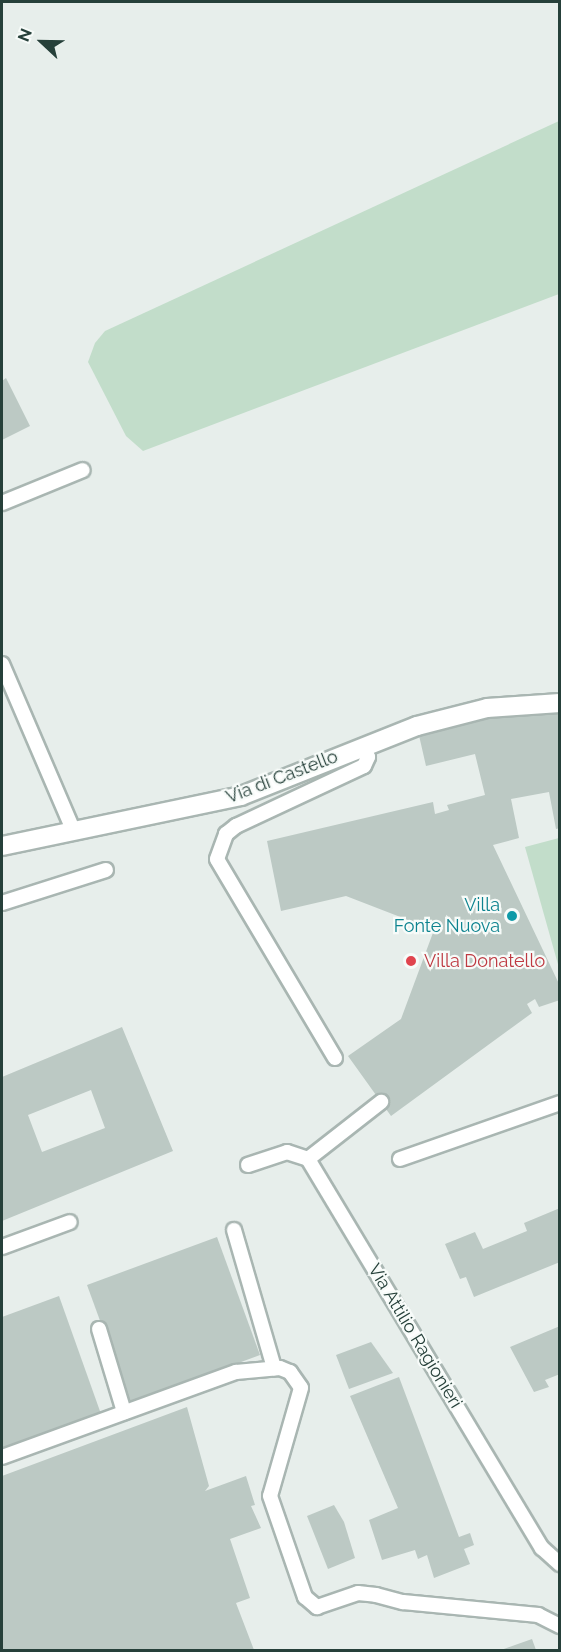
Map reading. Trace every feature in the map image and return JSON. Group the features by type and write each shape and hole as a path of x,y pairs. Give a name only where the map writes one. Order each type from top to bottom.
{"street":[{"name":"Via di Castello","path":"2,846 241,796 417,726 488,708 560,703"}],"lane":[{"path":"2,503 83,470"},
{"path":"2,664 73,830"},
{"path":"335,1058 217,859 226,834 236,826 364,766 368,756 362,747"},
{"path":"2,903 106,870"},
{"path":"248,1165 287,1152 308,1159 381,1102"},
{"path":"400,1159 560,1103"},
{"name":"Via Attilio Ragionieri","path":"308,1159 542,1548 560,1564"},
{"path":"2,1247 70,1222"},
{"path":"234,1230 274,1368"},
{"path":"99,1329 124,1412"},
{"path":"2,1457 236,1372 274,1368 290,1372 300,1388 270,1496 305,1597 317,1607 358,1593 376,1595 403,1602 538,1615 560,1626"}],"green space":[{"path":"559,121 559,294 143,451 126,436 88,362 95,343 105,331"},
{"path":"560,838 559,968 525,847"}],"building":[{"path":"6,378 30,426 2,440 2,381"},
{"path":"560,708 560,828 556,829 549,792 511,799 519,838 493,845 560,986 560,1000 539,1007 535,999 527,1004 532,1013 391,1116 348,1056 401,1019 434,930 346,896 281,911 267,841 433,802 435,814 449,810 447,805 485,795 475,754 426,766 418,731 492,715"},
{"path":"122,1027 173,1151 2,1221 2,1077","holes":["91,1090 105,1128 42,1152 28,1115"]},
{"path":"560,1208 560,1262 474,1297 466,1277 460,1279 445,1244 475,1232 483,1249 527,1231 524,1223"},
{"path":"217,1237 260,1355 130,1403 87,1285"},
{"path":"59,1296 101,1414 2,1449 2,1317"},
{"path":"560,1326 560,1374 545,1380 549,1387 534,1392 510,1347"},
{"path":"371,1342 393,1373 349,1389 336,1355"},
{"path":"399,1377 459,1537 470,1533 474,1545 464,1549 470,1564 434,1578 427,1555 418,1559 415,1550 382,1560 369,1520 398,1508 350,1396"},
{"path":"187,1407 209,1486 205,1491 246,1476 255,1505 251,1506 261,1528 230,1539 250,1598 236,1603 254,1650 3,1650 2,1476"},
{"path":"334,1505 344,1522 355,1558 328,1569 307,1516"},
{"path":"532,1639 536,1650 501,1650"}],"place":[{"name":"Villa Fonte Nuova","path":"512,916"},
{"name":"Villa Donatello","path":"411,961"}]}
